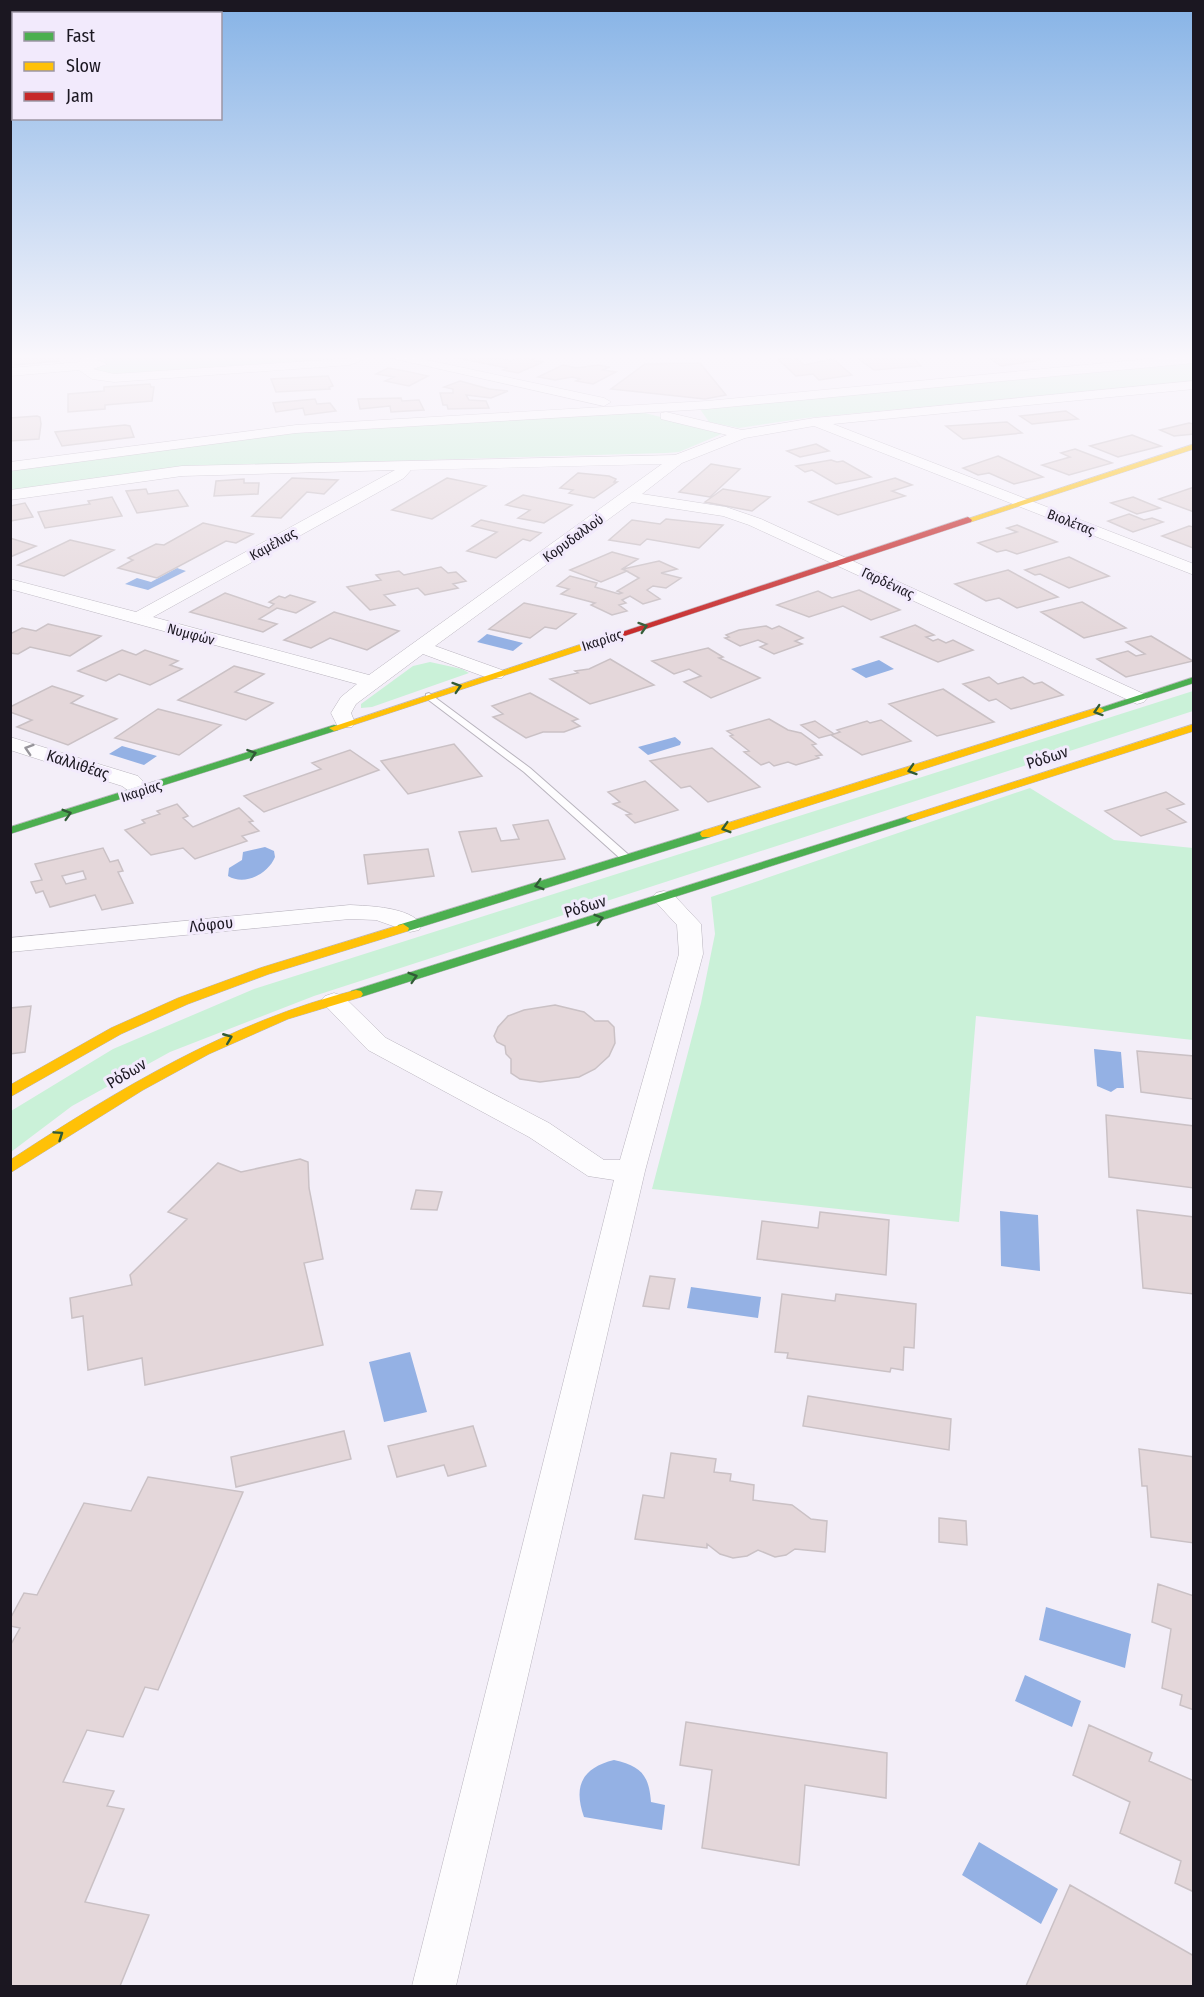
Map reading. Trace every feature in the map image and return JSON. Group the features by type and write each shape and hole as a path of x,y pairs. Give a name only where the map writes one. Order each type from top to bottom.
{"street":[{"path":"10,467 138,450"},
{"name":"Κορυδαλλού","path":"345,723 341,713 348,701 372,682 630,497 676,460 701,450"},
{"name":"Βιολέτας","path":"886,450 1194,570"},
{"name":"Ικαρίας","path":"10,831 142,791 1181,450"},
{"path":"10,495 182,471 676,460"},
{"name":"Καμέλιας","path":"137,619 399,475 407,465"},
{"name":"Γαρδένιας","path":"630,497 726,512 755,522 1137,698"},
{"name":"Νυμφών","path":"10,584 372,682"},
{"path":"421,647 495,674"},
{"name":"Ρόδων","path":"10,1092 95,1041 182,1001 281,966 1194,680"},
{"name":"Ρόδων","path":"10,1168 155,1075 206,1048 275,1019 664,898 1194,727"},
{"name":"Καλλιθέας","path":"10,742 130,781 142,791"},
{"path":"435,1986 631,1171 691,954 689,924 664,898"},
{"name":"Λόφου","path":"10,945 350,912 380,913 410,925"},
{"path":"334,1001 377,1044 539,1130 598,1169 631,1171"}],"lane":[{"path":"429,696 527,770 626,858"}],"green space":[{"path":"154,450 683,450 666,453 182,467 11,491 10,470"},
{"path":"430,662 462,669 469,673 372,707 361,708 361,704 413,666"},
{"path":"1193,691 1193,711 314,996 170,1052 72,1106 11,1152 11,1111 113,1049 254,989"},
{"path":"1030,788 1114,840 1193,848 1193,1040 976,1016 959,1222 652,1189 701,1003 715,934 711,897"}],"water":[{"path":"177,568 186,571 148,590 125,584 137,578 151,582"},
{"path":"487,634 523,643 513,651 477,642"},
{"path":"879,660 894,669 866,678 851,669"},
{"path":"675,737 681,742 680,745 648,755 638,747"},
{"path":"122,746 157,756 144,765 109,754"},
{"path":"265,847 274,851 275,857 262,873 242,880 228,876 229,868 242,860 243,852"},
{"path":"1094,1049 1121,1052 1124,1088 1117,1088 1111,1092 1097,1086"},
{"path":"1000,1211 1038,1215 1040,1271 1001,1266"},
{"path":"691,1287 761,1297 758,1318 687,1308"},
{"path":"410,1352 427,1412 384,1422 369,1362"},
{"path":"1046,1607 1131,1634 1125,1668 1039,1640"},
{"path":"1025,1675 1081,1701 1072,1727 1015,1701"},
{"path":"614,1760 631,1765 642,1773 646,1778 651,1802 665,1805 662,1830 584,1817 580,1796 583,1780 594,1768"},
{"path":"979,1842 1058,1889 1041,1924 962,1875"}],"building":[{"path":"828,450 829,451 800,457 787,451"},
{"path":"1078,450 1112,463 1069,475 1042,465 1070,457 1061,453"},
{"path":"1101,450 1145,450 1118,457"},
{"path":"998,456 1043,477 1014,484 989,473 978,475 963,468"},
{"path":"831,460 843,461 871,477 836,484 812,470 805,472 796,466"},
{"path":"711,464 740,469 710,497 679,492"},
{"path":"578,473 609,476 617,482 594,498 569,493 573,490 560,488"},
{"path":"292,478 338,480 324,494 307,492 281,518 252,516"},
{"path":"447,478 486,486 432,519 392,510"},
{"path":"895,478 912,485 892,491 905,496 838,515 809,502"},
{"path":"244,479 244,483 259,483 258,494 214,496 216,481"},
{"path":"1194,487 1194,512 1159,499"},
{"path":"146,489 148,494 178,490 188,506 137,513 126,491"},
{"path":"723,489 770,497 752,511 705,502"},
{"path":"523,495 572,505 544,523 518,518 530,510 506,505"},
{"path":"112,497 122,516 45,528 38,512 90,504 88,501"},
{"path":"1133,497 1160,508 1137,514 1111,503"},
{"path":"25,503 33,517 10,521 10,506"},
{"path":"1129,514 1144,520 1152,518 1163,522 1133,532 1108,521"},
{"path":"666,519 723,525 699,548 647,539 640,545 609,540 632,520 660,524"},
{"path":"481,520 541,533 530,541 523,539 496,558 467,551 497,532 472,526"},
{"path":"203,523 253,534 236,543 226,541 157,578 118,568 133,560 128,558 156,544 164,545"},
{"path":"1017,525 1057,542 1017,554 1006,550 997,552 978,543 1017,532 1007,528"},
{"path":"1189,526 1194,527 1193,548 1162,536"},
{"path":"10,538 36,546 10,557"},
{"path":"70,540 114,550 64,576 18,565"},
{"path":"612,552 638,559 622,569 627,571 601,582 570,570"},
{"path":"1069,557 1109,576 1069,588 1040,574 1035,575 1025,570"},
{"path":"659,561 677,569 661,573 681,578 666,588 653,586 647,590 660,599 643,604 630,596 622,600 626,603 619,605 627,611 612,615 591,605 595,603 561,594 569,589 557,586 570,576 597,583 595,587 619,594 622,593 617,591 639,578 623,569"},
{"path":"441,567 448,573 456,572 466,581 453,584 458,588 425,595 418,588 384,595 395,605 370,610 347,587 381,580 376,575 399,571 404,575"},
{"path":"1008,570 1058,597 1017,608 999,598 986,601 955,584"},
{"path":"859,590 900,610 871,620 843,606 809,617 777,605 818,591 832,598"},
{"path":"225,593 269,608 274,604 269,602 279,596 285,598 290,595 315,602 296,613 277,608 259,619 277,624 263,632 190,612"},
{"path":"1082,602 1126,628 1084,638 1041,612"},
{"path":"524,603 576,614 556,629 545,627 530,638 489,629"},
{"path":"334,612 399,631 367,650 330,638 311,648 284,640"},
{"path":"48,624 101,636 70,656 30,647 18,654 10,653 10,634 22,628 36,631"},
{"path":"915,625 934,635 926,637 933,641 938,639 946,643 953,640 973,650 938,662 881,637"},
{"path":"766,626 772,629 779,626 803,638 795,641 802,644 774,654 760,647 767,644 758,640 740,646 725,638 729,637 726,635 739,630"},
{"path":"1151,636 1193,661 1126,677 1097,659 1128,651 1136,656 1145,654 1126,642"},
{"path":"708,648 723,657 719,658 760,678 711,698 684,682 701,676 689,669 674,674 652,661"},
{"path":"122,650 136,655 145,650 178,661 170,665 182,669 150,685 119,674 106,681 78,671"},
{"path":"610,659 654,685 590,704 550,679 578,673 575,671 589,669"},
{"path":"234,666 264,674 235,692 273,703 246,720 178,700"},
{"path":"989,677 998,684 1023,677 1034,684 1042,682 1063,695 1011,709 996,699 989,701 963,684"},
{"path":"52,686 83,696 71,703 117,719 68,745 17,727 32,720 10,712 10,707"},
{"path":"943,689 994,722 937,736 889,704"},
{"path":"530,693 578,719 572,721 580,726 564,732 543,732 526,738 493,717 503,714 492,706"},
{"path":"158,709 221,725 179,755 115,738"},
{"path":"769,719 788,730 801,733 816,744 812,745 822,755 796,765 788,762 774,766 769,762 761,765 744,752 749,751 727,731"},
{"path":"881,720 911,741 862,755 831,735 840,732 837,730 867,721 870,723"},
{"path":"815,721 834,734 819,738 801,725"},
{"path":"454,744 482,776 408,794 381,761"},
{"path":"712,748 760,787 708,802 690,786 681,788 650,761"},
{"path":"350,750 379,770 264,812 244,796 321,769 312,763"},
{"path":"645,781 678,810 635,823 626,815 631,814 613,804 620,802 608,792"},
{"path":"1166,792 1184,804 1167,809 1186,822 1141,836 1105,811"},
{"path":"177,804 188,816 183,818 193,827 239,808 253,821 249,822 259,831 242,836 247,841 195,859 183,848 151,855 125,830 145,823 142,820 160,814 157,811"},
{"path":"548,820 565,859 472,872 459,832 496,828 501,841 519,839 513,825"},
{"path":"103,848 110,862 118,860 123,871 118,872 133,903 102,910 95,895 50,907 43,891 36,893 31,882 42,880 35,864","holes":["83,871 86,879 66,884 62,876"]},
{"path":"428,849 434,876 368,884 364,855"},
{"path":"555,1005 584,1012 595,1021 608,1021 614,1027 615,1043 609,1056 595,1069 579,1077 540,1082 520,1079 511,1073 511,1059 506,1054 505,1046 497,1042 494,1036 498,1027 508,1016 524,1010"},
{"path":"31,1006 25,1052 10,1054 10,1008"},
{"path":"1137,1051 1194,1056 1193,1099 1141,1092"},
{"path":"1106,1115 1194,1126 1194,1188 1109,1177"},
{"path":"300,1159 308,1162 309,1188 323,1259 304,1263 323,1345 145,1385 142,1358 88,1370 83,1316 72,1318 70,1298 132,1285 130,1275 187,1219 168,1212 218,1163 241,1172"},
{"path":"416,1190 442,1192 437,1210 411,1209"},
{"path":"1137,1210 1194,1217 1194,1294 1143,1288"},
{"path":"820,1212 889,1220 886,1275 757,1259 762,1221 818,1228"},
{"path":"650,1276 675,1279 669,1309 643,1306"},
{"path":"782,1294 835,1301 836,1294 916,1304 914,1348 904,1347 903,1370 891,1368 890,1372 787,1358 788,1353 775,1352"},
{"path":"808,1396 951,1419 949,1450 803,1426"},
{"path":"473,1426 486,1466 448,1476 444,1465 397,1477 388,1446"},
{"path":"344,1431 351,1459 236,1487 231,1457"},
{"path":"1139,1449 1194,1457 1194,1543 1151,1537 1147,1486 1142,1486"},
{"path":"671,1453 716,1459 714,1472 731,1474 730,1481 754,1485 753,1500 792,1505 811,1519 827,1521 825,1552 795,1549 786,1555 775,1557 758,1550 747,1556 733,1558 720,1554 707,1544 707,1548 635,1539 643,1495 664,1498"},
{"path":"148,1477 243,1492 158,1690 145,1687 123,1737 87,1730 63,1782 114,1791 107,1806 124,1809 85,1902 149,1915 120,1986 10,1986 10,1646 20,1628 10,1626 10,1619 24,1593 37,1595 84,1503 131,1511"},
{"path":"939,1518 966,1521 967,1545 939,1542"},
{"path":"1158,1584 1194,1596 1194,1710 1180,1705 1182,1695 1162,1688 1171,1629 1152,1622"},
{"path":"686,1722 887,1753 886,1798 805,1785 799,1865 702,1848 712,1770 680,1765"},
{"path":"1089,1725 1152,1753 1149,1761 1194,1781 1194,1892 1175,1883 1181,1861 1120,1833 1130,1802 1073,1775"},
{"path":"1070,1885 1194,1956 1194,1986 1026,1986"}],"traffic: fast":[{"path":"1099,710 1194,680"},
{"path":"10,831 334,728"},
{"path":"356,994 912,818"},
{"path":"403,928 706,834"}],"traffic: slow":[{"path":"968,520 1181,450"},
{"path":"334,728 597,642"},
{"path":"706,834 1099,710"},
{"path":"912,818 1194,727"},
{"path":"10,1092 95,1043 160,1010 265,971 403,928"},
{"path":"10,1168 105,1106 204,1051 283,1016 356,994"}],"traffic: jam":[{"path":"597,642 968,520"}]}
